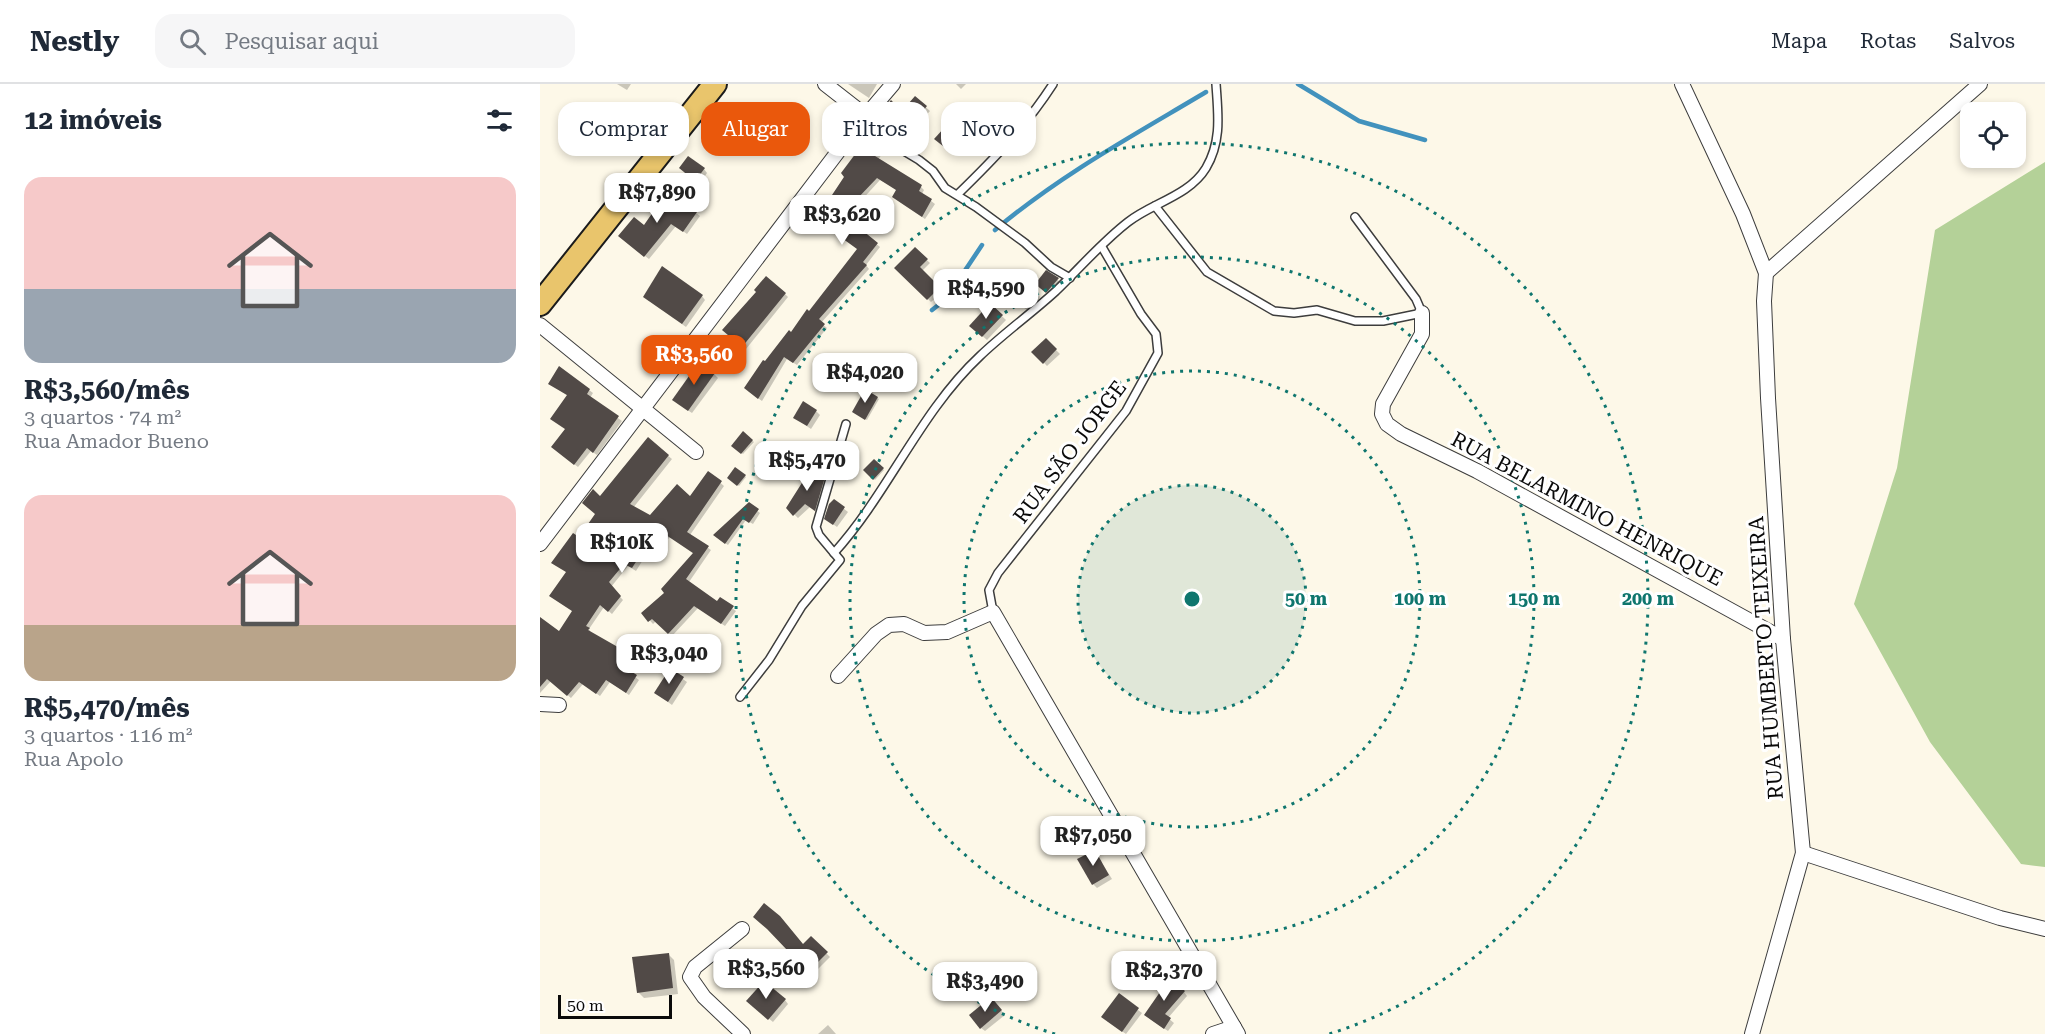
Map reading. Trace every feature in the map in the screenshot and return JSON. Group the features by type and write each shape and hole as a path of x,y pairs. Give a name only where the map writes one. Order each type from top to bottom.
{"main road":[{"path":"540,304 715,84"}],"street":[{"path":"825,84 844,102"},
{"path":"878,102 893,84"},
{"name":"RUA HUMBERTO TEIXEIRA","path":"1682,84 1743,214 1766,273 1764,301 1768,398 1783,639 1803,853 1752,1034"},
{"path":"1766,273 1980,84"},
{"path":"540,544 836,156"},
{"name":"RUA BELARMINO HENRIQUE","path":"1422,313 1422,334 1382,410 1387,424 1401,434 1477,471 1783,639"},
{"path":"540,325 696,452"},
{"path":"838,676 876,634 889,625 904,624 924,633 947,632 993,612 1236,1030 1214,1034"},
{"path":"540,704 559,705"},
{"path":"1803,853 2000,918 2045,929"},
{"path":"742,929 695,967 690,977 704,997 742,1034"}],"lane":[{"path":"958,194 1002,151 1053,84"},
{"path":"836,554 953,387 979,357 1070,278 1128,221 1189,185 1205,170 1213,152 1219,123 1216,84"},
{"path":"913,156 933,171 945,188 958,194 1025,243 1051,267 1070,278"},
{"path":"1155,206 1207,272 1274,311 1283,313 1317,310 1355,321 1383,321 1422,313 1416,299 1355,217"},
{"name":"RUA SÃO JORGE","path":"993,612 989,590 998,573 1126,411 1158,353 1156,334 1102,247"},
{"path":"740,697 775,652 802,606 839,562 836,554 819,535 816,518 846,424"}],"green space":[{"path":"2045,162 2045,867 2021,864 1930,742 1854,604 1897,468 1935,230"}],"building":[{"path":"915,96 922,102 910,102"},
{"path":"941,131 941,144 934,139"},
{"path":"688,156 705,168 695,181 679,168"},
{"path":"854,156 875,156 922,185 919,191 932,199 922,217 892,197 896,190 877,178 856,200 870,209 857,226 878,243 863,262 867,265 819,319 825,324 793,363 784,357 758,399 744,388 763,360 765,361 789,330 791,332 807,309 809,311 857,249 806,212 817,197 826,204 844,177 841,173"},
{"path":"667,192 697,212 683,232 671,224 644,257 618,236 634,217 644,225"},
{"path":"915,247 928,259 920,267 940,287 927,300 894,268"},
{"path":"662,266 703,295 682,324 643,297"},
{"path":"1046,270 1059,278 1046,293 1035,284"},
{"path":"766,276 786,293 742,347 722,330 756,292 754,290"},
{"path":"1025,282 1037,292 1023,308 1011,298"},
{"path":"990,303 1003,315 982,337 969,326"},
{"path":"1046,338 1057,349 1043,364 1031,352"},
{"path":"699,362 715,373 688,411 672,400"},
{"path":"559,366 590,389 587,394 619,416 593,453 587,448 574,465 551,447 565,429 550,419 567,395 548,384"},
{"path":"865,389 878,397 865,420 852,412"},
{"path":"803,401 817,410 807,426 793,418"},
{"path":"743,431 753,440 741,454 731,446"},
{"path":"648,437 669,455 630,504 650,515 677,484 690,496 708,471 722,481 687,532 709,546 686,579 717,601 720,597 734,606 721,624 694,606 668,634 652,619 648,622 641,613 664,593 661,589 693,553 666,535 662,539 655,532 632,568 624,564 609,582 621,596 608,612 600,605 586,626 590,628 588,630 630,654 622,666 637,675 626,693 606,680 596,694 579,682 567,696 547,679 540,687 540,617 559,631 572,611 549,596 566,572 551,563 573,533 579,537 595,514 582,503 593,489 600,496"},
{"path":"874,459 884,468 873,480 863,470"},
{"path":"735,467 746,475 737,486 727,478"},
{"path":"812,467 825,477 815,511 805,504 793,516 786,508"},
{"path":"834,499 845,507 833,525 824,519 829,504"},
{"path":"749,502 759,509 749,523 743,519 725,544 713,535"},
{"path":"670,668 684,677 668,702 654,693"},
{"path":"1095,850 1109,875 1092,885 1077,859"},
{"path":"764,903 780,916 803,944 811,936 828,952 808,972 753,917"},
{"path":"746,949 770,958 766,969 742,959"},
{"path":"669,953 673,988 637,993 632,957"},
{"path":"1166,975 1185,991 1165,1014 1171,1018 1164,1029 1144,1015 1160,992 1155,987"},
{"path":"764,981 786,999 768,1020 746,1001"},
{"path":"1119,993 1139,1008 1122,1032 1101,1017"},
{"path":"991,997 1002,1010 980,1029 969,1015"}],"waterway":[{"path":"1298,84 1359,121 1425,140"},
{"path":"995,230 1045,191 1206,92"},
{"path":"932,310 946,299 982,245"}]}
